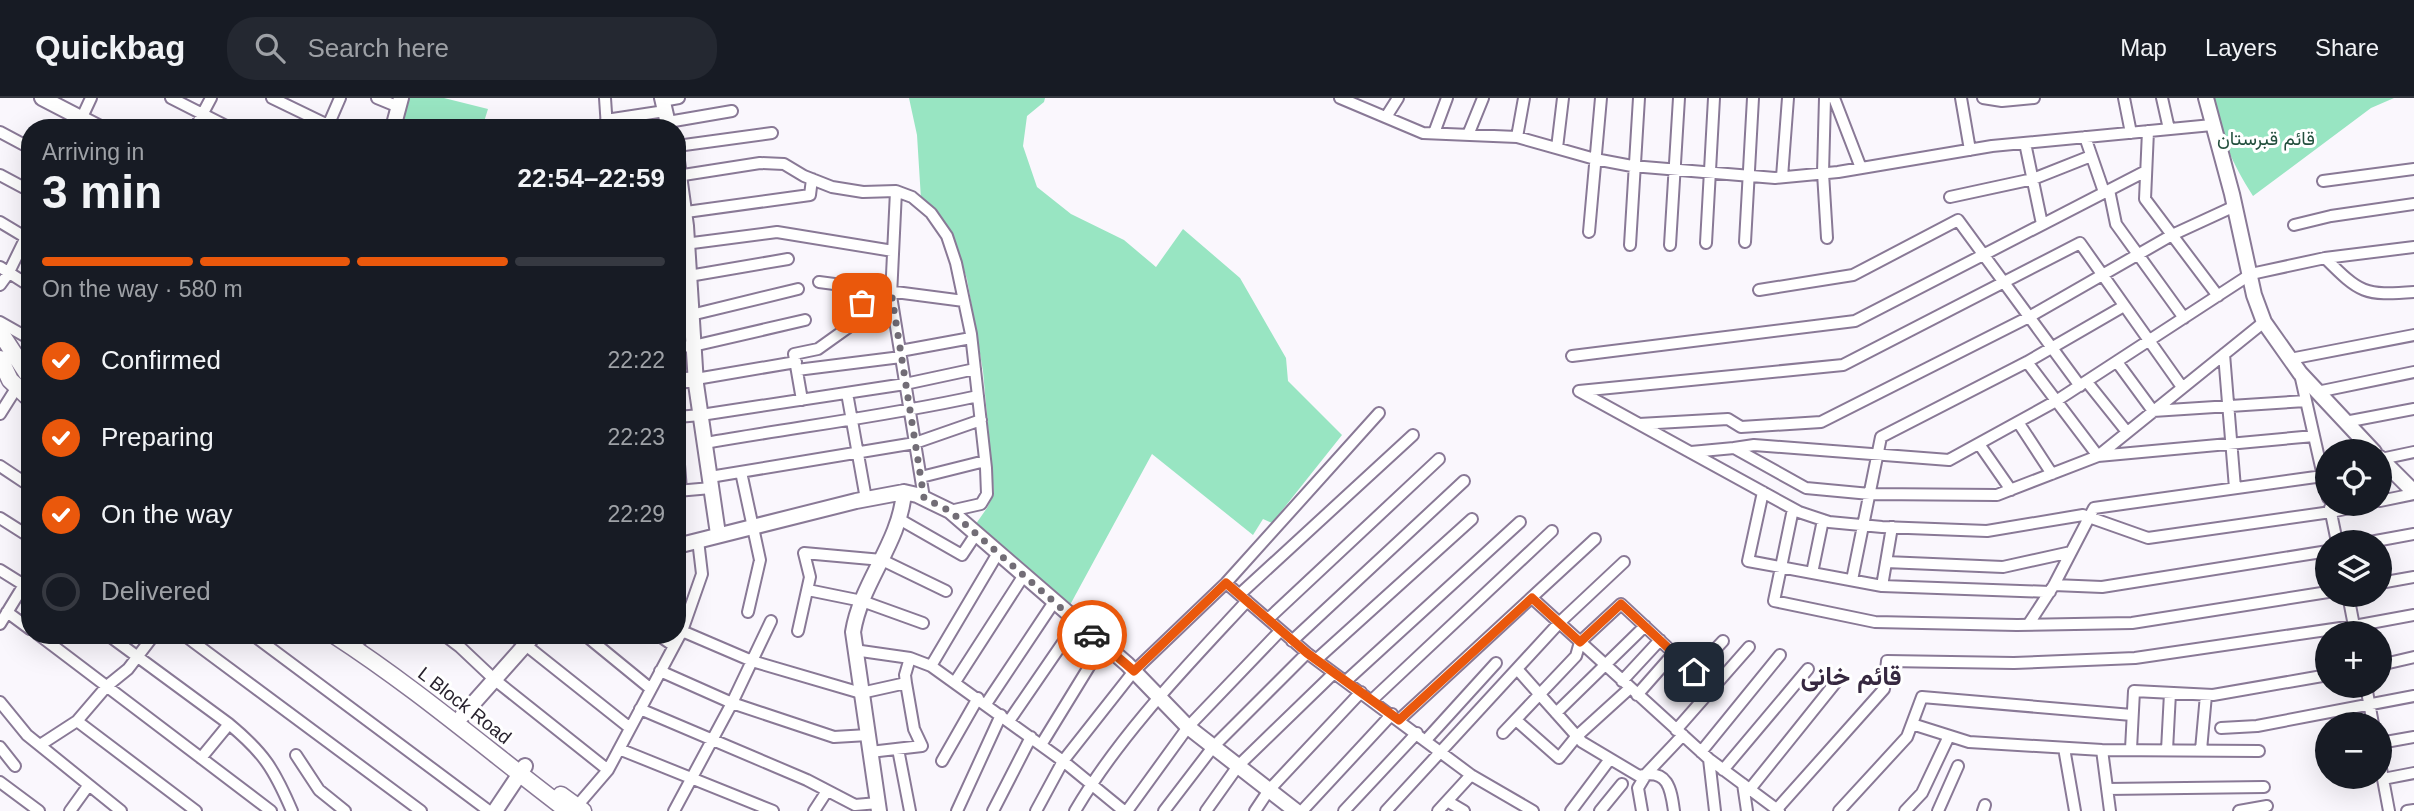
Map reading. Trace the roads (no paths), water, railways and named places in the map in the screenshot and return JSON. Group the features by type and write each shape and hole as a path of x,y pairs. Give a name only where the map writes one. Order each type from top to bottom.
{"main road":[{"path":"0,332 21,377"},
{"path":"0,359 10,380 21,382"},
{"name":"L Block Road","path":"348,644 576,809"},
{"name":"L Block Road","path":"367,644 462,716 523,771"}],"street":[{"path":"42,98 73,119"},
{"path":"81,119 91,98"},
{"path":"171,98 212,119"},
{"path":"200,119 211,98"},
{"path":"272,98 314,119"},
{"path":"333,119 340,98"},
{"path":"377,98 400,103"},
{"path":"605,98 607,119"},
{"path":"665,112 679,98"},
{"path":"1340,98 1423,133 1517,137 1595,159 1635,166 1747,176 1782,177 1823,173 2025,143 2212,125"},
{"path":"1386,117 1398,98"},
{"path":"1434,133 1447,98"},
{"path":"1468,135 1483,98"},
{"path":"1517,137 1524,98"},
{"path":"1557,148 1563,98"},
{"path":"1589,232 1601,98"},
{"path":"1630,244 1639,98"},
{"path":"1670,245 1679,98"},
{"path":"1706,243 1714,98"},
{"path":"1745,242 1753,98"},
{"path":"1782,177 1788,98"},
{"path":"1825,98 1823,173 1827,238"},
{"path":"1836,98 1861,168"},
{"path":"1961,98 1970,150"},
{"path":"1983,98 2002,101 2034,98"},
{"path":"2124,98 2131,133"},
{"path":"2162,98 2169,129"},
{"path":"2206,98 2235,206 2254,295 2264,322 2300,373 2311,396 2315,440"},
{"path":"631,119 665,112 732,111"},
{"path":"2148,131 2145,199 2218,296"},
{"path":"0,132 21,143"},
{"path":"686,145 772,133"},
{"path":"2085,137 2107,191 2116,224 2183,318"},
{"path":"2025,143 2042,224"},
{"path":"1950,197 2033,179 2091,156"},
{"path":"686,170 760,163 784,164 832,187 863,192 896,191 912,197 931,213 947,236 964,301 971,338 985,461 987,494 981,504 950,511"},
{"path":"2323,181 2414,169"},
{"path":"1572,356 1855,321 2146,171"},
{"path":"0,175 21,186"},
{"path":"686,211 810,195 812,179"},
{"path":"896,191 891,291 924,498"},
{"path":"2294,225 2330,216 2414,204"},
{"path":"1639,424 1728,419 1741,427 1821,422 2029,317 2172,235 2235,206"},
{"path":"1759,290 1853,275 1958,220 2052,348 2127,432"},
{"path":"0,222 21,232"},
{"path":"686,243 777,232 893,251"},
{"path":"2182,387 2080,243 1843,365 1579,391 1793,509 1823,520 1892,527 1987,531 2083,516 2148,538 2315,510"},
{"path":"0,285 4,271 21,246"},
{"path":"1691,453 1754,445 1949,460 2056,401 2251,274 2325,258 2414,247"},
{"path":"2325,258 2352,285 2378,295 2414,292"},
{"path":"686,279 788,259"},
{"path":"4,271 21,281"},
{"path":"819,282 964,301"},
{"path":"802,400 794,354 818,349 860,319 863,288"},
{"path":"686,316 798,289"},
{"path":"1852,580 1881,437 2027,362 2124,306"},
{"path":"686,346 805,320"},
{"path":"0,322 21,334"},
{"path":"2098,456 2264,322"},
{"path":"686,323 693,346 718,534"},
{"path":"2290,359 2414,335"},
{"path":"686,380 900,354 971,338"},
{"path":"2224,354 2235,488"},
{"path":"2027,362 2098,456"},
{"path":"2117,362 2153,411"},
{"path":"686,416 905,384 975,369"},
{"path":"2153,411 2228,406 2311,396 2414,372"},
{"path":"0,414 21,387"},
{"path":"846,393 866,499"},
{"path":"705,443 851,418 910,411 978,396"},
{"path":"2311,396 2345,422 2362,439"},
{"path":"2345,422 2414,409"},
{"path":"1036,811 1063,761 1134,671 1226,583 1379,413"},
{"path":"686,489 741,472 915,443 981,420"},
{"path":"2018,422 2052,474"},
{"path":"1075,811 1091,783 1158,697 1243,597 1413,435"},
{"path":"1734,448 1806,488 1870,494 1997,495 2098,456 2314,436"},
{"path":"1979,443 2011,489"},
{"path":"2392,454 2414,452"},
{"path":"1268,619 1439,459"},
{"path":"921,477 985,461"},
{"path":"0,466 21,480"},
{"path":"2392,470 2414,493 2392,499"},
{"path":"741,472 760,560 748,612"},
{"path":"2028,625 2052,588 2094,508 2315,477"},
{"path":"1292,641 1464,481"},
{"path":"640,709 827,791 855,806 878,807 853,632 856,612 900,519 904,492"},
{"path":"686,543 866,499 904,492 924,498 950,511 1134,671 1188,727 1296,811"},
{"path":"1763,492 1748,561 1882,586 2102,587 2315,553"},
{"path":"1793,509 1774,601 1875,622 2028,625 2132,623 2315,594"},
{"path":"0,519 21,532"},
{"path":"900,519 962,555 976,534"},
{"path":"1317,659 1472,519"},
{"path":"1812,573 1823,520"},
{"path":"1346,681 1520,522"},
{"path":"1882,586 1892,527"},
{"path":"1372,700 1552,531"},
{"path":"2392,538 2414,534"},
{"path":"1302,811 1396,717 1595,539"},
{"path":"686,620 702,574 698,540"},
{"path":"1886,562 2003,567 2071,552"},
{"path":"798,631 810,577 804,553 882,560 946,591"},
{"path":"931,666 998,553"},
{"path":"1386,811 1560,622 1625,562"},
{"path":"0,570 21,578"},
{"path":"955,682 1024,575"},
{"path":"2392,581 2414,577"},
{"path":"1226,583 1307,653 1471,775 1533,811"},
{"path":"808,590 862,601 923,623"},
{"path":"0,623 21,591"},
{"path":"1532,598 1705,756 1778,810 1885,690 1887,661 2014,663 2136,659 2315,635"},
{"path":"942,761 1054,602"},
{"path":"1503,733 1576,656 1580,642 1621,604 1712,689"},
{"path":"8,612 21,622"},
{"path":"2390,621 2414,615"},
{"path":"674,811 732,703 771,621"},
{"path":"957,811 1005,718 1077,622"},
{"path":"1556,713 1644,626"},
{"path":"854,650 909,658 931,666 1063,761 1091,783 1111,806 1126,811 1188,727 1280,631"},
{"path":"686,633 752,661 861,693 906,683"},
{"path":"1630,688 1660,640"},
{"path":"1694,672 1723,641"},
{"path":"50,644 271,811"},
{"path":"121,644 258,748 279,780 292,811"},
{"path":"40,745 77,720 107,687 128,669 147,644"},
{"path":"196,644 421,811"},
{"path":"265,644 489,811"},
{"path":"456,644 495,680 608,770"},
{"path":"462,716 527,644"},
{"path":"534,644 631,727"},
{"path":"596,644 651,689"},
{"path":"576,809 608,770 674,646 671,644"},
{"path":"1041,745 1103,644"},
{"path":"1642,811 1638,788 1647,773 1712,689 1749,647"},
{"path":"1164,811 1213,747 1307,653"},
{"path":"1516,720 1559,758 1576,737 1630,688 1675,653"},
{"path":"1715,811 1705,756 1780,655"},
{"path":"2392,662 2414,657"},
{"path":"870,752 922,746 914,729 906,683 909,658"},
{"path":"1345,811 1496,663"},
{"path":"1517,669 1576,737 1639,776 1647,773 1665,779 1670,787 1674,811"},
{"path":"1723,770 1808,669"},
{"path":"660,671 732,703 834,737 867,735"},
{"path":"1206,811 1238,766 1334,673"},
{"path":"2131,749 2133,691 2206,695 2315,677"},
{"path":"1747,811 1746,787 1836,682"},
{"path":"1255,811 1269,790 1361,692"},
{"path":"2166,750 2170,693"},
{"path":"2201,750 2206,695"},
{"path":"2221,728 2257,726 2414,696"},
{"path":"1839,811 1907,737 1922,697 2132,715"},
{"path":"2368,698 2370,712"},
{"path":"0,702 27,735 121,811"},
{"path":"77,720 196,811"},
{"path":"201,758 229,724"},
{"path":"1912,724 1969,742 2102,750 2259,751"},
{"path":"1907,810 1922,793 1949,736"},
{"path":"993,811 1031,737"},
{"path":"2392,741 2414,737"},
{"path":"0,747 15,766"},
{"path":"2064,748 2075,811"},
{"path":"619,749 774,811"},
{"path":"898,749 910,811"},
{"path":"2102,750 2110,811"},
{"path":"296,755 319,790 345,811"},
{"path":"1570,811 1610,759"},
{"path":"1938,811 1958,765"},
{"path":"495,811 523,771"},
{"path":"2392,777 2414,773"},
{"path":"1438,811 1471,775"},
{"path":"0,782 39,811"},
{"path":"1600,811 1622,784"},
{"path":"70,811 88,786"},
{"path":"2107,789 2264,787"},
{"path":"2385,789 2389,811"},
{"path":"814,811 827,791"},
{"path":"1447,801 1464,811"},
{"path":"2239,811 2267,806"},
{"path":"2407,811 2414,810"}],"district":[{"name":"قائم خانى","path":"1851,676"}],"park label":[{"name":"قائم قبرستان","path":"2266,138"}]}
